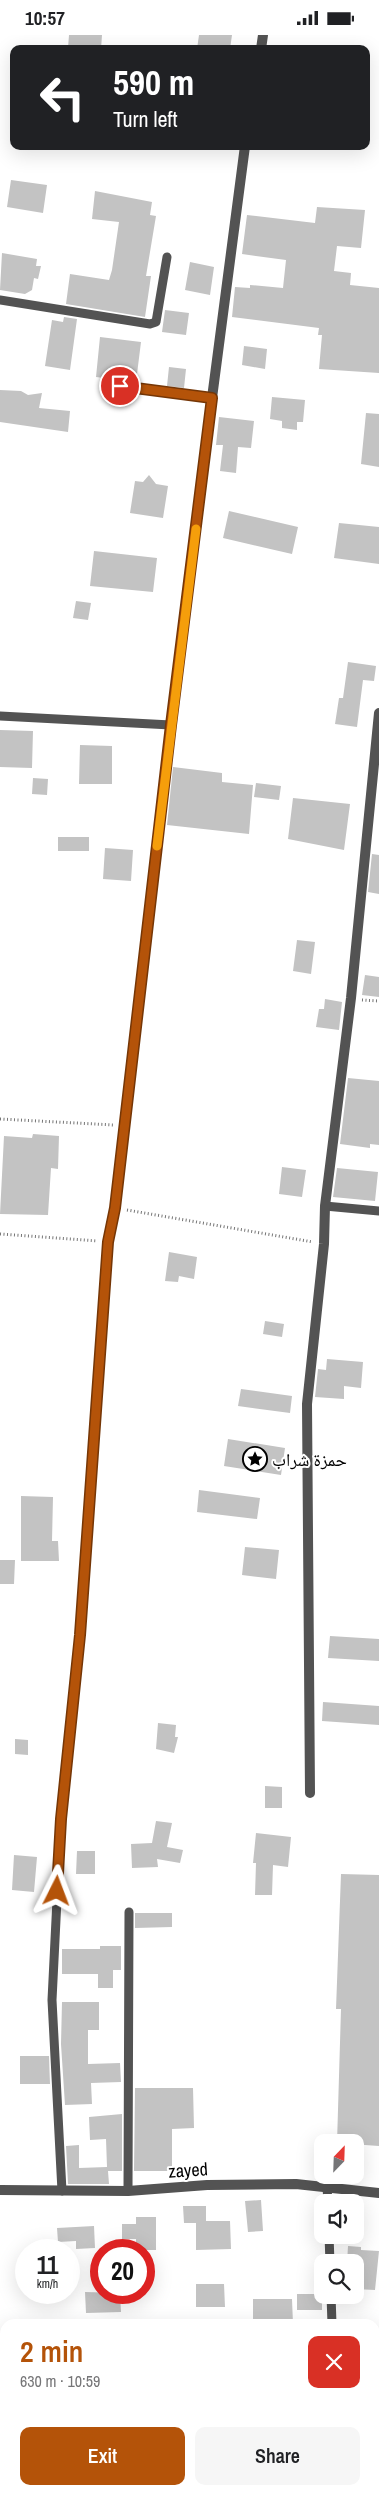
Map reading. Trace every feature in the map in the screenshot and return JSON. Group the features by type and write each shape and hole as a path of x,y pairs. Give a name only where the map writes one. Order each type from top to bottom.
{"street":[{"path":"212,398 244,150"},
{"path":"310,1793 308,1404 324,1244 325,1205 351,999 379,713"},
{"name":"zayed","path":"0,2190 128,2191 207,2185 296,2183 379,2193"}],"lane":[{"path":"0,300 150,324 156,322 167,257"},
{"path":"62,2191 53,1981 61,1819 80,1635 108,1242 115,1208 123,1125 212,398 120,386"},
{"path":"0,716 171,725"},
{"path":"325,1205 379,1211"},
{"path":"128,2191 129,1912"},
{"path":"327,2187 327,2194"},
{"path":"331,2304 332,2319"}],"path":[{"path":"0,1119 123,1125"},
{"path":"115,1208 324,1244"},
{"path":"0,1235 108,1242"}],"building":[{"path":"69,35 102,35 101,45 68,45"},
{"path":"199,35 232,35 231,45 198,45"},
{"path":"11,180 47,185 43,213 7,207"},
{"path":"95,191 152,202 150,215 156,216 146,276 151,276 145,317 66,304 70,274 109,280 112,270 119,222 92,219"},
{"path":"317,207 365,210 361,248 337,246 334,271 351,273 350,285 379,288 379,373 319,369 322,335 318,335 319,328 232,317 235,287 250,288 250,285 283,288 286,260 242,254 247,215 315,223"},
{"path":"2,253 37,259 36,266 41,266 38,279 34,278 32,290 25,294 0,290"},
{"path":"190,262 214,267 210,295 185,290"},
{"path":"165,310 189,313 186,335 162,332"},
{"path":"64,317 77,319 70,370 45,366 52,320 63,322"},
{"path":"100,337 141,342 136,382 96,377"},
{"path":"244,346 267,349 265,369 242,365"},
{"path":"169,367 186,369 184,388 167,386"},
{"path":"0,390 21,391 28,395 42,393 39,408 70,411 68,432 0,422"},
{"path":"272,397 305,400 303,422 297,422 297,430 282,428 282,421 270,419"},
{"path":"366,413 379,414 379,467 361,464"},
{"path":"219,417 254,421 251,448 238,447 236,473 220,471 223,445 216,445"},
{"path":"149,475 156,484 168,486 163,518 130,513 135,481 143,482"},
{"path":"229,511 298,527 292,554 223,538"},
{"path":"339,523 379,527 379,564 334,558"},
{"path":"94,551 157,558 153,592 90,586"},
{"path":"76,601 91,603 88,620 73,618"},
{"path":"348,662 376,666 374,681 363,680 357,727 335,724 339,698 343,698"},
{"path":"0,730 33,731 32,768 0,767"},
{"path":"80,745 112,746 112,784 79,784"},
{"path":"173,767 222,773 222,782 253,785 249,834 167,825"},
{"path":"33,778 48,779 47,795 32,794"},
{"path":"256,783 281,786 279,800 254,797"},
{"path":"293,798 350,804 344,850 288,839"},
{"path":"58,837 89,837 89,851 58,851"},
{"path":"105,848 133,850 131,881 103,879"},
{"path":"372,854 379,855 379,894 368,892"},
{"path":"297,940 315,942 311,974 293,971"},
{"path":"365,975 379,977 379,997 362,995"},
{"path":"325,999 342,1002 339,1030 316,1027 319,1009 324,1009"},
{"path":"348,1078 379,1081 379,1145 370,1144 370,1148 340,1144"},
{"path":"33,1134 59,1136 58,1169 51,1168 48,1215 0,1214 4,1136 32,1138"},
{"path":"282,1167 306,1170 302,1197 279,1194"},
{"path":"337,1168 378,1172 375,1201 333,1197"},
{"path":"169,1252 197,1257 194,1279 179,1276 178,1282 165,1281"},
{"path":"265,1321 284,1324 282,1337 263,1334"},
{"path":"327,1359 363,1362 361,1388 344,1386 344,1399 315,1397 318,1369 326,1370"},
{"path":"241,1389 292,1396 290,1413 238,1406"},
{"path":"228,1439 285,1448 281,1475 224,1466"},
{"path":"199,1490 260,1498 257,1519 197,1512"},
{"path":"21,1496 53,1497 52,1541 58,1541 59,1561 21,1561"},
{"path":"245,1547 279,1550 276,1579 242,1575"},
{"path":"0,1560 15,1560 14,1584 0,1584"},
{"path":"330,1636 379,1639 379,1661 328,1658"},
{"path":"323,1702 379,1706 379,1725 322,1721"},
{"path":"158,1723 176,1725 175,1737 178,1737 174,1753 156,1749"},
{"path":"15,1739 28,1740 28,1755 15,1754"},
{"path":"265,1786 282,1787 282,1808 265,1808"},
{"path":"156,1821 172,1823 167,1847 183,1850 180,1863 157,1859 158,1867 132,1868 131,1844 152,1843"},
{"path":"256,1833 291,1837 288,1867 273,1865 272,1895 255,1895 256,1863 253,1863"},
{"path":"77,1851 95,1851 95,1874 76,1874"},
{"path":"14,1855 37,1857 34,1892 12,1890"},
{"path":"341,1874 379,1875 379,2146 364,2145 364,2134 337,2134 341,2009 336,2009"},
{"path":"135,1913 172,1913 172,1927 135,1928"},
{"path":"100,1946 121,1946 121,1970 113,1970 113,1988 98,1988 98,1974 62,1974 62,1949 100,1949"},
{"path":"62,2002 99,2002 99,2030 88,2030 88,2064 120,2063 121,2082 91,2083 92,2104 65,2105 61,2044"},
{"path":"20,2056 49,2056 50,2084 20,2084"},
{"path":"135,2088 193,2088 194,2128 172,2129 172,2171 134,2171"},
{"path":"122,2114 122,2171 108,2171 109,2184 68,2184 66,2146 79,2145 79,2168 107,2167 106,2139 90,2140 89,2117"},
{"path":"261,2200 263,2231 248,2232 245,2201"},
{"path":"183,2206 206,2206 206,2221 230,2221 231,2249 196,2250 196,2223 184,2223"},
{"path":"136,2217 156,2217 156,2250 155,2239 122,2239 122,2224 136,2224"},
{"path":"94,2226 95,2239 90,2239 90,2248 80,2249 80,2239 58,2239 57,2228"},
{"path":"348,2246 361,2247 361,2250 379,2251 375,2290 364,2289 364,2254 348,2254"},
{"path":"196,2284 224,2284 225,2307 196,2307"},
{"path":"85,2292 90,2292 90,2304 121,2304 121,2312 86,2313"},
{"path":"297,2294 314,2294 314,2304 322,2304 322,2310 297,2310"},
{"path":"253,2299 292,2299 293,2319 253,2319"}],"slow traffic":[{"path":"157,846 196,529"}],"place":[{"name":"حمزة شراب","path":"255,1459"}],"route":[{"path":"57,1891 61,1819 80,1635 108,1242 115,1208 123,1125 212,398 120,386"}]}
